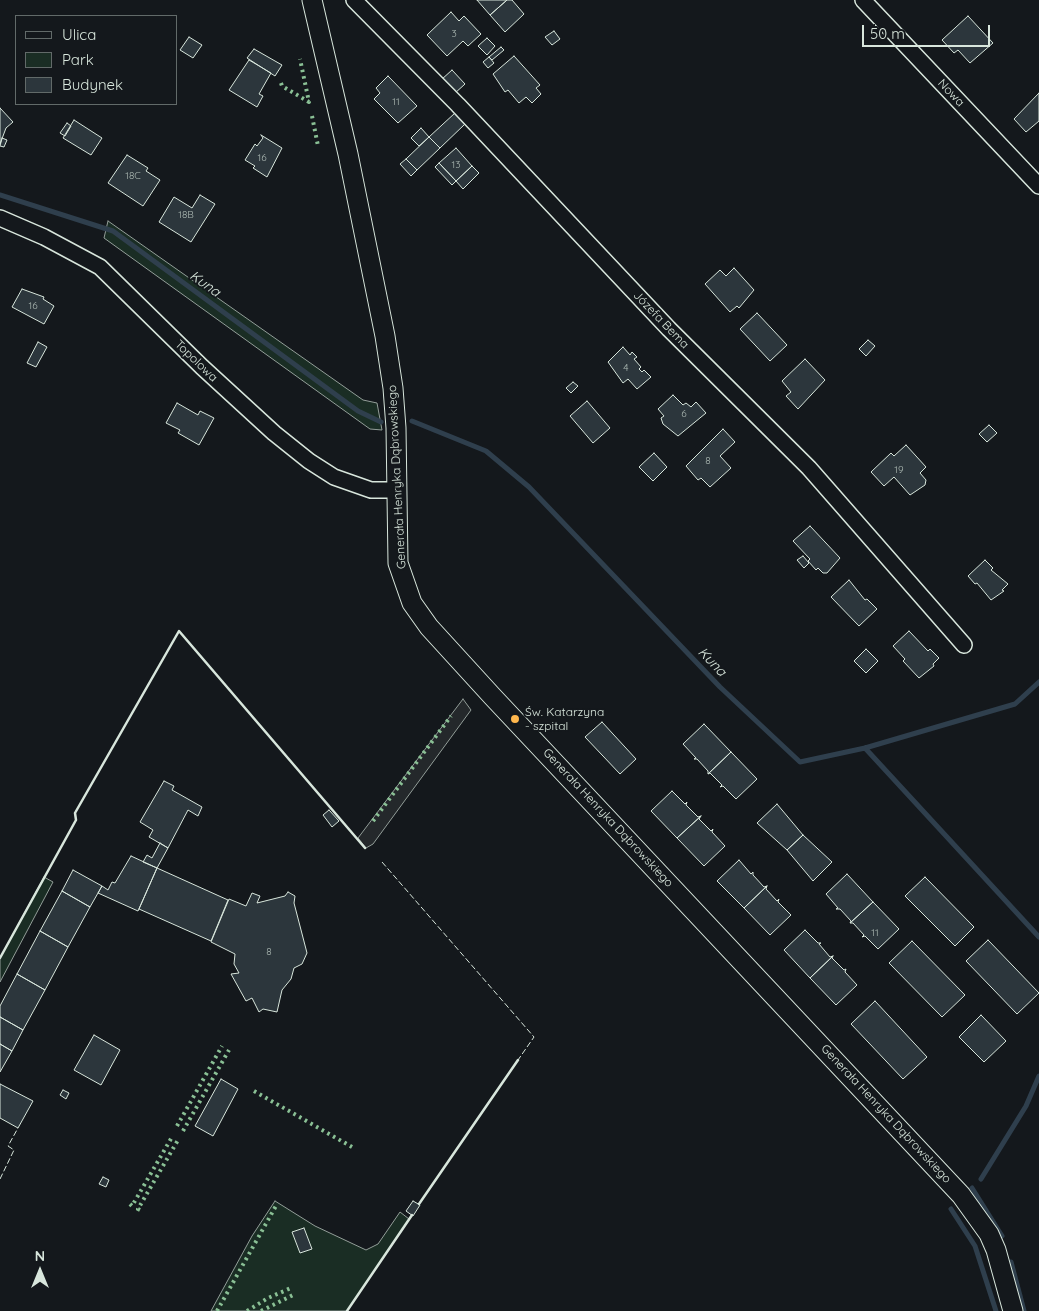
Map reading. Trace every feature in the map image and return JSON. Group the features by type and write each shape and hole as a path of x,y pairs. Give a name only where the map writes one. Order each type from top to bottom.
{"street":[{"name":"Generała Henryka Dąbrowskiego","path":"312,0 348,154 385,336 395,402 400,571 412,603 429,628 961,1195 989,1234 996,1250 1013,1311"},
{"name":"Józefa Bema","path":"354,0 458,105 669,329 808,468 964,645"},
{"name":"Nowa","path":"863,0 1039,186"},
{"name":"Topolowa","path":"0,218 44,237 100,267 202,367 309,461 334,477 371,490 397,490"}],"green space":[{"path":"108,221 363,400 377,403 382,430 370,429 104,238"},
{"path":"44,877 53,882 0,982 0,958"},
{"path":"275,1201 315,1226 366,1250 378,1244 400,1212 409,1219 347,1311 211,1311 252,1236"}],"shaded area":[{"path":"463,699 471,710 373,844 366,848 358,838"}],"building":[{"path":"477,0 507,0 490,15"},
{"path":"507,0 512,0 524,14 505,32 490,15"},
{"path":"451,12 459,21 464,16 481,34 468,46 463,41 447,56 427,35"},
{"path":"968,16 993,43 970,63 958,50 954,53 942,40"},
{"path":"554,31 560,39 552,45 545,37"},
{"path":"189,37 202,45 193,58 180,50"},
{"path":"487,38 495,46 487,55 478,46"},
{"path":"501,47 504,50 492,60 489,57"},
{"path":"254,49 282,65 275,76 247,58"},
{"path":"514,56 540,85 536,88 541,94 532,103 526,97 519,103 508,90 505,92 493,74"},
{"path":"489,57 494,63 488,68 483,62"},
{"path":"249,60 271,73 259,94 263,96 257,107 229,90"},
{"path":"452,70 465,84 454,94 441,80"},
{"path":"388,76 417,106 398,123 374,99 380,93 376,88"},
{"path":"1039,93 1039,121 1026,132 1014,119"},
{"path":"0,108 13,122 6,128 0,144"},
{"path":"455,113 465,124 440,148 429,137"},
{"path":"74,120 102,138 91,155 63,138"},
{"path":"67,123 71,126 65,136 60,133"},
{"path":"421,128 429,137 419,146 411,138"},
{"path":"261,135 282,148 267,177 245,160 255,144 257,146 263,138"},
{"path":"429,137 440,148 417,170 406,159"},
{"path":"2,138 7,140 4,147 0,146"},
{"path":"456,148 472,166 456,181 439,163"},
{"path":"127,155 148,168 146,171 160,180 143,206 108,183"},
{"path":"406,159 417,170 411,176 400,164"},
{"path":"439,163 456,181 452,185 435,167"},
{"path":"472,166 479,173 463,189 456,181"},
{"path":"200,195 215,204 191,242 159,222 174,197 192,208"},
{"path":"734,268 754,290 739,308 737,306 730,312 705,284 720,270 726,276"},
{"path":"22,289 44,297 43,299 54,306 44,324 12,307"},
{"path":"757,313 787,345 770,361 740,329"},
{"path":"868,340 875,346 866,356 859,349"},
{"path":"38,342 47,347 36,367 27,363"},
{"path":"623,347 630,355 632,352 637,357 634,359 641,367 639,369 642,372 644,370 651,377 637,389 628,379 623,383 608,362"},
{"path":"805,359 825,380 798,409 786,396 791,392 782,381"},
{"path":"573,382 578,386 571,393 566,388"},
{"path":"673,395 683,405 686,403 691,407 696,402 706,413 678,436 663,424 661,418 664,416 658,409"},
{"path":"587,401 610,428 593,443 570,416"},
{"path":"177,403 198,415 200,411 214,418 199,445 178,433 180,430 166,423"},
{"path":"989,425 997,433 987,442 979,434"},
{"path":"723,429 735,442 720,456 731,468 710,487 701,478 698,480 686,466"},
{"path":"906,445 926,467 920,473 926,480 925,485 910,495 894,477 884,486 871,472 891,453 894,456"},
{"path":"654,453 667,467 653,481 639,467"},
{"path":"810,526 840,558 827,573 823,573 818,568 816,570 808,561 810,559 793,541"},
{"path":"803,556 809,563 804,568 797,560"},
{"path":"985,560 993,568 991,570 1008,584 1002,590 1004,591 991,600 977,583 975,584 968,576"},
{"path":"849,580 865,600 867,599 877,609 859,626 831,597"},
{"path":"909,631 928,651 930,649 939,658 933,664 934,666 919,678 903,661 905,659 893,646"},
{"path":"866,649 878,661 866,673 854,661"},
{"path":"602,722 636,759 620,774 585,737"},
{"path":"704,724 731,752 708,774 708,771 697,759 694,759 696,758 683,744"},
{"path":"731,752 757,779 736,799 723,786 720,787 722,785 710,773 708,774"},
{"path":"164,781 174,786 172,790 202,807 198,816 188,810 168,848 149,837 153,830 140,822"},
{"path":"672,791 685,804 687,802 686,805 698,817 701,816 677,838 651,811"},
{"path":"777,804 803,835 787,850 757,823"},
{"path":"329,810 339,821 332,827 323,815"},
{"path":"701,816 699,819 711,831 713,829 712,832 725,846 704,866 677,838"},
{"path":"803,835 832,862 813,881 787,850"},
{"path":"160,843 168,848 157,868 143,862 147,855 152,858"},
{"path":"131,856 157,868 138,911 98,893 102,886 108,890 112,882 115,883"},
{"path":"739,860 751,874 753,872 753,875 764,887 767,886 744,908 717,881"},
{"path":"157,868 228,900 211,941 139,909"},
{"path":"73,870 102,886 90,907 62,891"},
{"path":"847,874 873,902 850,923 851,921 840,909 836,909 838,908 826,894"},
{"path":"925,877 974,927 955,946 905,896"},
{"path":"767,886 766,889 777,901 779,899 778,902 791,915 770,935 744,908"},
{"path":"62,891 90,907 68,947 40,931"},
{"path":"288,892 295,896 294,903 307,953 302,964 294,968 291,979 282,990 277,1012 263,1009 259,1012 252,998 246,1001 231,974 239,973 234,964 235,954 211,942 229,899 246,906 252,893 260,896 257,903 285,896"},
{"path":"873,902 899,929 878,949 865,936 862,937 864,935 853,923 850,923"},
{"path":"805,930 818,943 821,943 819,944 830,957 833,956 810,978 784,950"},
{"path":"40,931 68,947 45,990 17,974"},
{"path":"988,940 1039,993 1017,1014 966,961"},
{"path":"912,941 965,995 942,1017 889,963"},
{"path":"833,956 832,958 844,970 846,969 845,972 857,985 836,1005 810,978"},
{"path":"17,974 45,990 23,1030 0,1017 0,1006"},
{"path":"875,1001 927,1057 903,1079 851,1024"},
{"path":"981,1015 1006,1041 984,1062 959,1037"},
{"path":"0,1017 23,1030 12,1051 0,1044"},
{"path":"94,1035 120,1050 101,1085 74,1070"},
{"path":"0,1044 12,1051 0,1072"},
{"path":"221,1079 238,1089 213,1136 195,1126"},
{"path":"0,1084 33,1101 18,1128 0,1118"},
{"path":"63,1090 69,1093 66,1099 60,1095"},
{"path":"103,1177 109,1180 106,1187 99,1184"},
{"path":"413,1201 420,1205 413,1216 406,1211"},
{"path":"304,1228 312,1249 300,1253 292,1232"}],"waterway":[{"name":"Kuna","path":"0,195 113,231 358,411 381,422"},
{"name":"Kuna","path":"412,421 486,451 529,487 720,687 800,762 865,748 1015,704 1039,682"},
{"path":"865,748 1039,937"},
{"path":"981,1179 1026,1106 1039,1076"},
{"path":"972,1188 1002,1236"},
{"path":"951,1209 975,1246 996,1311"},
{"path":"1011,1262 1024,1311"}],"hedge":[{"path":"281,83 282,86 309,102 300,59"},
{"path":"312,116 318,146"},
{"path":"373,821 451,716"},
{"path":"177,1126 222,1046"},
{"path":"183,1131 229,1050"},
{"path":"254,1091 352,1147"},
{"path":"130,1204 132,1206 172,1137"},
{"path":"140,1210 138,1209 178,1140"},
{"path":"217,1311 277,1204"},
{"path":"247,1311 268,1298 291,1288"},
{"path":"261,1311 293,1295"}],"fence":[{"path":"382,862 534,1037 518,1060"},
{"path":"0,1179 14,1150 8,1146 18,1128"}],"wall":[{"path":"0,958 76,820 75,813 179,631 365,848"},
{"path":"419,1204 518,1060"},
{"path":"347,1311 412,1215"}],"place":[{"name":"Św. Katarzyna - szpital","path":"515,719"}]}
